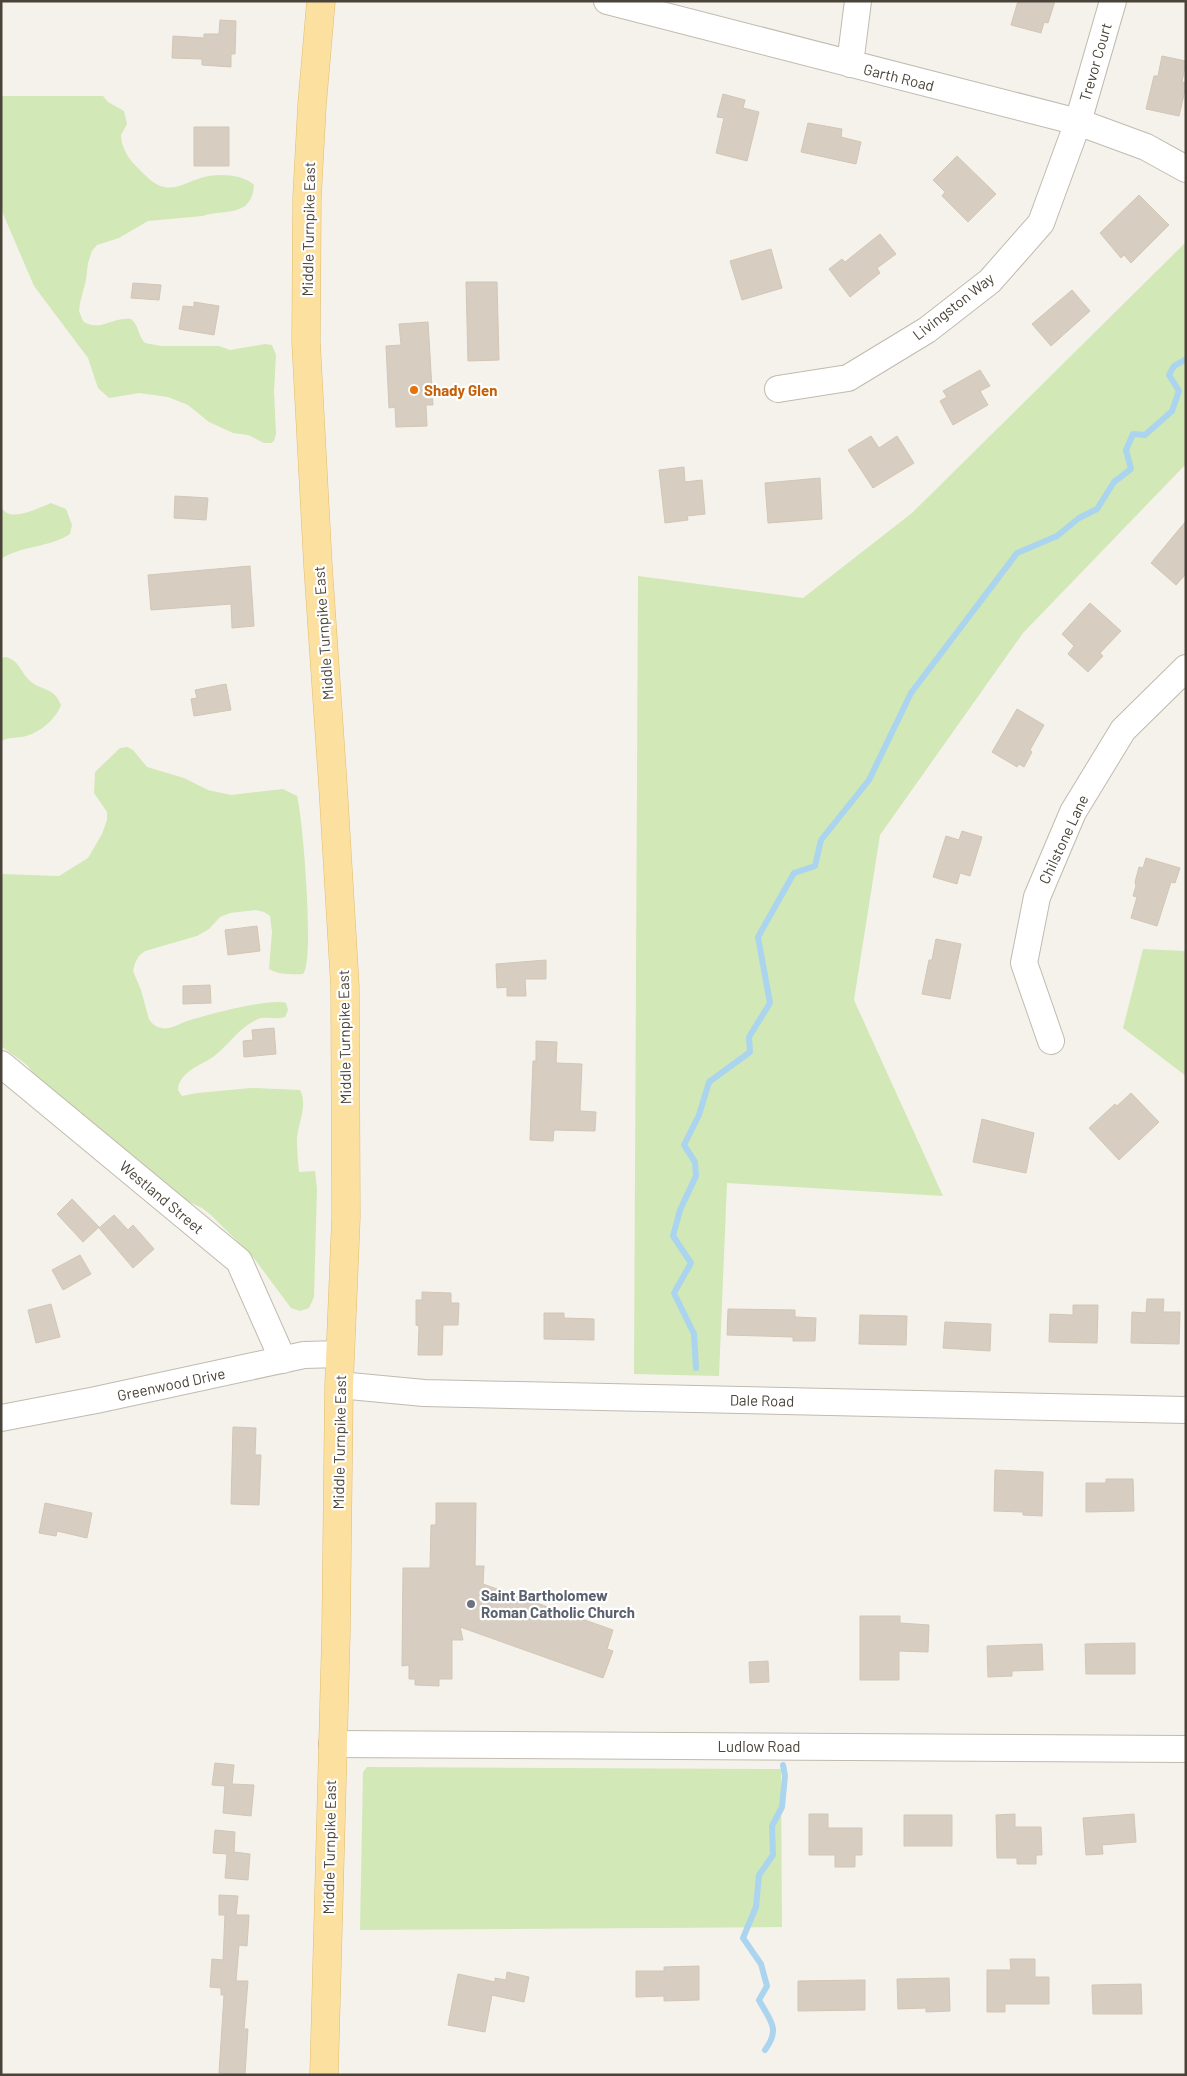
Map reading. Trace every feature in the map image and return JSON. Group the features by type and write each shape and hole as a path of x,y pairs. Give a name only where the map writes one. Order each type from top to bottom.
{"main road":[{"name":"Middle Turnpike East","path":"321,1 312,105 307,198 306,342 318,566 334,786 345,987 346,1217 339,1385 338,1520 324,2075"}],"street":[{"name":"Garth Road","path":"607,1 1078,122 1146,147 1186,168"},
{"path":"850,64 858,1"},
{"name":"Trevor Court","path":"1078,122 1113,1"},
{"name":"Livingston Way","path":"778,390 848,378 927,330 990,281 1041,223 1078,122"},
{"name":"Chilstone Lane","path":"1051,1041 1024,963 1037,897 1073,812 1123,730 1186,668"},
{"name":"Westland Street","path":"1,1064 239,1261 283,1360"},
{"name":"Greenwood Drive","path":"1,1418 105,1398 304,1355 340,1354"},
{"name":"Dale Road","path":"339,1385 424,1393 1186,1410"},
{"name":"Ludlow Road","path":"332,1744 1186,1749"}],"green space":[{"path":"1,96 103,96 108,102 124,111 127,124 121,135 121,140 129,158 147,177 157,184 169,188 207,176 221,175 243,179 254,185 252,196 248,203 236,210 203,216 148,221 119,238 97,245 92,251 88,263 79,311 83,321 94,325 131,319 136,324 145,343 161,346 219,346 230,350 265,344 272,345 276,355 274,391 276,434 274,441 264,443 248,435 233,433 209,422 188,405 168,397 139,393 109,398 98,388 88,358 34,286 1,209"},
{"path":"1186,242 1186,464 1023,633 880,835 854,1000 943,1196 727,1183 719,1376 634,1374 638,576 803,598 912,513"},
{"path":"51,503 66,509 72,525 70,534 53,542 9,554 1,559 1,505 4,511 9,514 16,514 31,511"},
{"path":"6,657 17,663 32,683 54,695 61,705 53,719 34,733 1,741 1,658"},
{"path":"127,747 133,750 147,767 184,778 208,790 231,795 283,789 297,796 305,859 308,918 308,944 303,974 285,974 269,969 272,932 270,916 256,910 230,913 220,917 209,929 197,936 145,951 139,956 133,971 141,990 149,1019 154,1025 161,1028 171,1027 196,1018 237,1008 266,1003 286,1003 288,1010 285,1017 261,1018 251,1022 213,1057 187,1073 178,1086 178,1090 182,1096 251,1088 300,1090 303,1101 297,1139 299,1172 315,1171 317,1189 314,1297 309,1308 300,1311 291,1308 253,1257 211,1215 202,1208 171,1193 51,1096 27,1065 1,1046 1,874 59,876 88,858 102,834 107,820 107,812 94,793 95,772 120,748"},
{"path":"1143,949 1186,951 1186,1076 1123,1028"},
{"path":"367,1767 781,1769 782,1927 360,1930 363,1772"}],"building":[{"path":"1018,1 1055,1 1048,23 1044,22 1041,33 1011,25"},
{"path":"220,20 236,21 235,54 231,54 231,67 202,65 202,59 172,58 173,36 204,38 204,34 219,34"},
{"path":"1162,56 1186,61 1182,82 1186,83 1186,86 1179,116 1146,109 1154,76 1158,76"},
{"path":"723,94 745,100 743,108 759,112 747,161 716,153 724,118 717,117"},
{"path":"808,123 842,129 841,137 861,142 856,164 801,152"},
{"path":"194,127 229,127 229,166 194,166"},
{"path":"957,156 996,194 968,222 942,196 945,192 933,180"},
{"path":"1139,195 1169,225 1131,263 1124,255 1121,258 1100,233"},
{"path":"880,234 896,254 877,268 880,273 850,297 829,269 842,259 845,262"},
{"path":"771,249 782,288 742,300 730,261"},
{"path":"466,282 497,282 499,360 468,361"},
{"path":"133,283 161,285 159,300 131,298"},
{"path":"1072,290 1090,311 1051,346 1032,324"},
{"path":"194,302 219,306 214,335 179,329 183,306 194,307"},
{"path":"428,322 433,405 426,405 427,426 396,427 395,407 389,408 386,346 401,345 399,324"},
{"path":"980,370 990,386 980,391 988,405 953,425 940,401 947,397 943,391"},
{"path":"871,436 879,448 897,436 914,463 873,488 848,450"},
{"path":"684,467 685,482 702,480 705,514 687,516 688,520 665,523 659,470"},
{"path":"820,478 822,519 768,523 765,483"},
{"path":"175,496 208,498 206,520 174,518"},
{"path":"1186,521 1186,574 1176,585 1151,563"},
{"path":"250,566 254,626 232,628 231,604 151,610 148,575"},
{"path":"1090,603 1121,631 1100,653 1103,656 1088,672 1068,654 1074,646 1062,634"},
{"path":"226,684 231,710 194,716 191,699 197,698 195,690"},
{"path":"1017,709 1044,725 1030,750 1032,752 1024,767 1019,764 1017,767 992,752"},
{"path":"962,831 982,837 970,876 960,873 957,884 933,877 946,836 959,840"},
{"path":"1146,858 1180,868 1175,883 1171,882 1157,926 1131,918 1137,897 1133,896 1136,886 1135,882 1139,867 1143,868"},
{"path":"257,926 260,951 228,955 225,930"},
{"path":"936,939 961,944 950,999 922,994 929,960 932,960"},
{"path":"546,960 546,979 525,979 526,996 507,996 507,987 497,988 496,964"},
{"path":"210,985 211,1003 183,1004 183,986"},
{"path":"274,1028 276,1054 244,1057 243,1041 253,1040 252,1030"},
{"path":"536,1041 557,1042 556,1063 582,1064 580,1111 596,1112 595,1131 554,1130 553,1141 530,1140 533,1061 536,1061"},
{"path":"1131,1093 1159,1122 1119,1160 1089,1128 1115,1104 1117,1106"},
{"path":"982,1119 1034,1133 1026,1173 973,1162"},
{"path":"72,1199 99,1227 83,1242 57,1214"},
{"path":"114,1215 128,1230 133,1225 154,1249 133,1268 99,1228"},
{"path":"80,1255 91,1274 63,1290 52,1270"},
{"path":"422,1292 451,1293 451,1303 459,1303 458,1325 443,1325 442,1355 418,1355 419,1326 416,1325 416,1300 422,1300"},
{"path":"1147,1299 1164,1299 1163,1312 1180,1312 1179,1344 1131,1343 1132,1312 1146,1313"},
{"path":"51,1304 60,1337 36,1343 28,1310"},
{"path":"1073,1305 1098,1305 1097,1343 1049,1342 1050,1314 1073,1315"},
{"path":"728,1309 795,1310 795,1317 816,1318 815,1341 793,1341 793,1337 727,1335"},
{"path":"544,1313 564,1313 564,1318 594,1319 594,1340 544,1339"},
{"path":"860,1315 907,1316 906,1345 859,1344"},
{"path":"945,1322 991,1324 990,1351 943,1348"},
{"path":"233,1427 256,1428 255,1455 261,1455 259,1505 231,1504"},
{"path":"995,1470 1043,1472 1042,1516 1023,1515 1023,1512 994,1511"},
{"path":"1106,1479 1133,1479 1134,1511 1086,1512 1086,1483 1106,1483"},
{"path":"45,1503 92,1513 87,1538 57,1531 56,1536 39,1533"},
{"name":"Saint Bartholomew Roman Catholic Church","path":"436,1503 476,1503 475,1566 484,1566 483,1584 613,1630 607,1649 613,1651 603,1678 460,1627 463,1640 452,1640 452,1679 439,1679 439,1686 415,1685 415,1679 409,1679 409,1665 402,1666 403,1568 430,1568 431,1525 436,1525"},
{"path":"860,1616 900,1616 900,1623 929,1625 928,1652 899,1651 899,1680 860,1680"},
{"path":"1135,1643 1135,1674 1086,1674 1085,1644"},
{"path":"1042,1644 1043,1670 1012,1671 1012,1676 988,1677 987,1646"},
{"path":"768,1661 769,1682 750,1683 749,1662"},
{"path":"215,1763 234,1765 232,1784 254,1785 251,1816 223,1813 225,1786 212,1785"},
{"path":"809,1814 828,1814 828,1828 862,1828 862,1855 855,1855 855,1867 835,1867 835,1855 809,1855"},
{"path":"1015,1814 1015,1827 1041,1827 1042,1855 1036,1855 1036,1864 1017,1864 1017,1858 997,1858 996,1815"},
{"path":"1134,1814 1136,1842 1102,1845 1103,1854 1086,1855 1083,1818"},
{"path":"904,1815 952,1815 952,1846 904,1846"},
{"path":"215,1830 235,1832 234,1852 250,1854 248,1880 225,1878 227,1854 213,1853"},
{"path":"219,1895 238,1896 236,1915 249,1915 247,1946 239,1945 236,1981 248,1981 244,2029 248,2029 245,2074 219,2073 224,1995 221,1995 221,1988 210,1987 212,1959 223,1960 225,1915 219,1915"},
{"path":"1010,1959 1035,1959 1035,1977 1049,1977 1049,2004 1005,2004 1005,2012 987,2012 987,1970 1011,1970"},
{"path":"699,1966 699,2000 664,2001 664,1996 636,1997 636,1971 664,1971 664,1967"},
{"path":"507,1972 529,1977 524,2002 492,1995 485,2032 448,2025 458,1974 495,1982 495,1978 506,1980"},
{"path":"949,1978 950,2011 926,2012 926,2008 898,2009 897,1979"},
{"path":"865,1980 865,2010 798,2011 798,1981"},
{"path":"1141,1984 1142,2014 1093,2014 1092,1985"}],"waterway":[{"path":"696,1368 694,1334 674,1293 691,1263 673,1236 680,1210 696,1176 695,1162 684,1145 699,1115 709,1082 750,1052 749,1037 770,1003 758,937 794,873 815,866 821,840 869,780 911,693 1017,553 1057,536 1079,518 1097,509 1114,482 1131,469 1126,450 1133,434 1145,435 1172,411 1179,391 1169,375 1174,366 1186,359"},
{"path":"765,2050 770,2042 773,2030 770,2019 759,2000 767,1986 761,1964 743,1938 756,1907 759,1875 773,1855 772,1826 782,1807 785,1776 783,1765"}],"place":[{"name":"Shady Glen","path":"414,390"},
{"name":"Saint Bartholomew Roman Catholic Church","path":"471,1604"}]}
